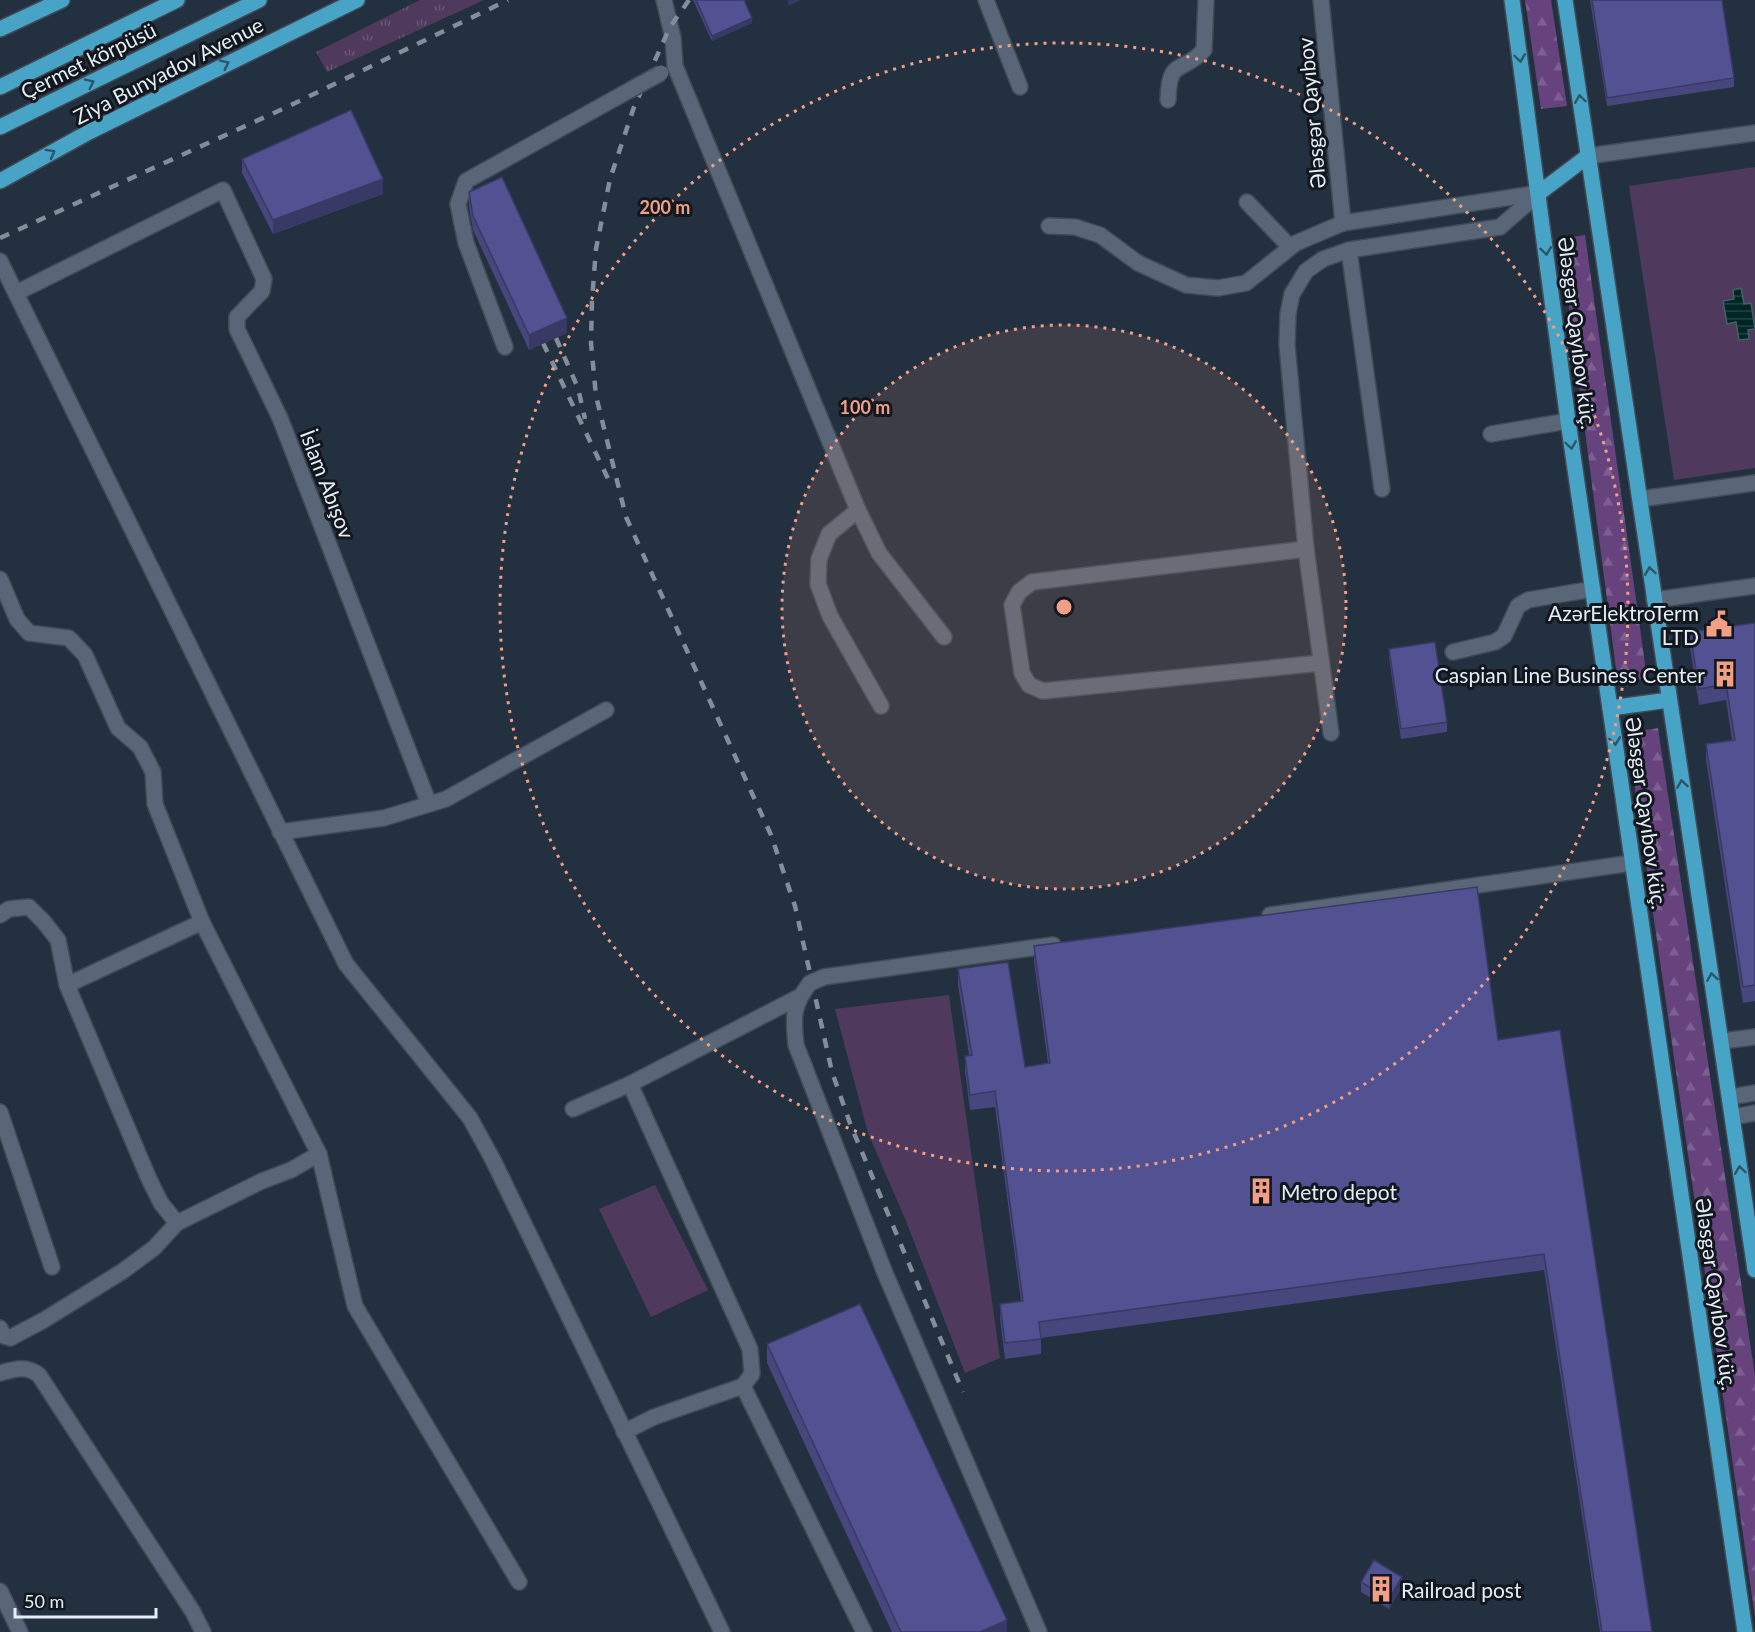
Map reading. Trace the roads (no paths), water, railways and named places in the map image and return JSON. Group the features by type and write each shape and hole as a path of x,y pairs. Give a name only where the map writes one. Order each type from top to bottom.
{"main road":[{"path":"0,28 62,0"},
{"name":"Çermet körpüsü","path":"0,87 177,0"},
{"name":"Çermet körpüsü","path":"0,127 259,0"},
{"name":"Ziya Bunyadov Avenue","path":"0,181 99,127 357,0"},
{"name":"Ələsgər Qayıbov küç.","path":"1512,0 1568,421 1745,1632"},
{"name":"Ələsgər Qayıbov küç.","path":"1565,0 1755,1269"},
{"path":"1539,194 1588,156"},
{"path":"1610,708 1669,700"}],"street":[{"path":"664,0 673,38 675,66 858,510 879,553 944,637"},
{"path":"986,0 1020,87"},
{"path":"1168,100 1168,79 1174,70 1197,57 1204,50 1206,0"},
{"name":"Ələsgər Qayıbov","path":"1322,0 1343,223"},
{"path":"505,347 466,243 458,204 466,181 675,66"},
{"path":"1588,156 1755,133"},
{"name":"İslam Abışov","path":"16,293 223,190 264,279 262,291 237,317 237,329 279,418 429,804"},
{"path":"1049,226 1075,227 1100,235 1147,268 1186,285 1218,288 1246,283 1296,243 1343,223 1539,194"},
{"path":"1331,733 1306,549 1287,345 1288,314 1292,294 1306,271 1323,259 1349,250 1500,227 1539,194"},
{"path":"1247,201 1290,247"},
{"path":"1349,250 1382,489"},
{"path":"0,261 346,964 470,1118 493,1160 722,1632"},
{"path":"1491,434 1568,421"},
{"path":"1640,499 1755,483"},
{"path":"858,510 829,534 819,559 818,584 830,616 881,706"},
{"path":"1306,549 1032,582 1019,592 1012,605 1022,673 1029,685 1043,692 1321,663"},
{"path":"0,579 17,620 29,633 69,638 85,655 118,728 140,747 153,772 155,804 202,922 319,1154 355,1306 519,1582"},
{"path":"1654,600 1755,586"},
{"path":"1453,652 1495,642 1504,636 1518,606 1528,600 1593,589"},
{"path":"280,832 384,818 446,799 606,710"},
{"path":"1254,917 1632,863"},
{"path":"0,915 9,909 29,907 45,922 58,940 67,985 149,1179 161,1203 177,1223"},
{"path":"67,985 202,922"},
{"path":"573,1109 630,1084 799,998 817,980 1068,943"},
{"path":"799,998 793,1015 796,1045 885,1274 1039,1632"},
{"path":"1722,1041 1755,1037"},
{"path":"624,1432 654,1417 743,1386 752,1374 750,1349 630,1084"},
{"path":"1730,1097 1755,1093"},
{"path":"0,1112 52,1267"},
{"path":"1733,1117 1755,1113"},
{"path":"0,1328 4,1336 10,1338 44,1320 123,1271 154,1248 177,1223 262,1181 291,1170 319,1154"},
{"path":"0,1372 21,1368 33,1370 39,1375 193,1612 203,1632"},
{"path":"743,1386 864,1632"},
{"path":"0,1591 20,1632"}],"railway":[{"path":"0,238 287,107 508,0"},
{"path":"689,0 670,27 634,107 610,179 596,249 592,300 591,343 596,396 626,517 771,835 795,906 832,1072 851,1126 963,1392"},
{"path":"556,338 578,388 585,419"},
{"path":"543,343 612,487"}],"place":[{"name":"AzərElektroTerm LTD","path":"1719,624"},
{"name":"Caspian Line Business Center","path":"1725,674"},
{"name":"Metro depot","path":"1261,1191"},
{"name":"Railroad post","path":"1381,1589"}]}
